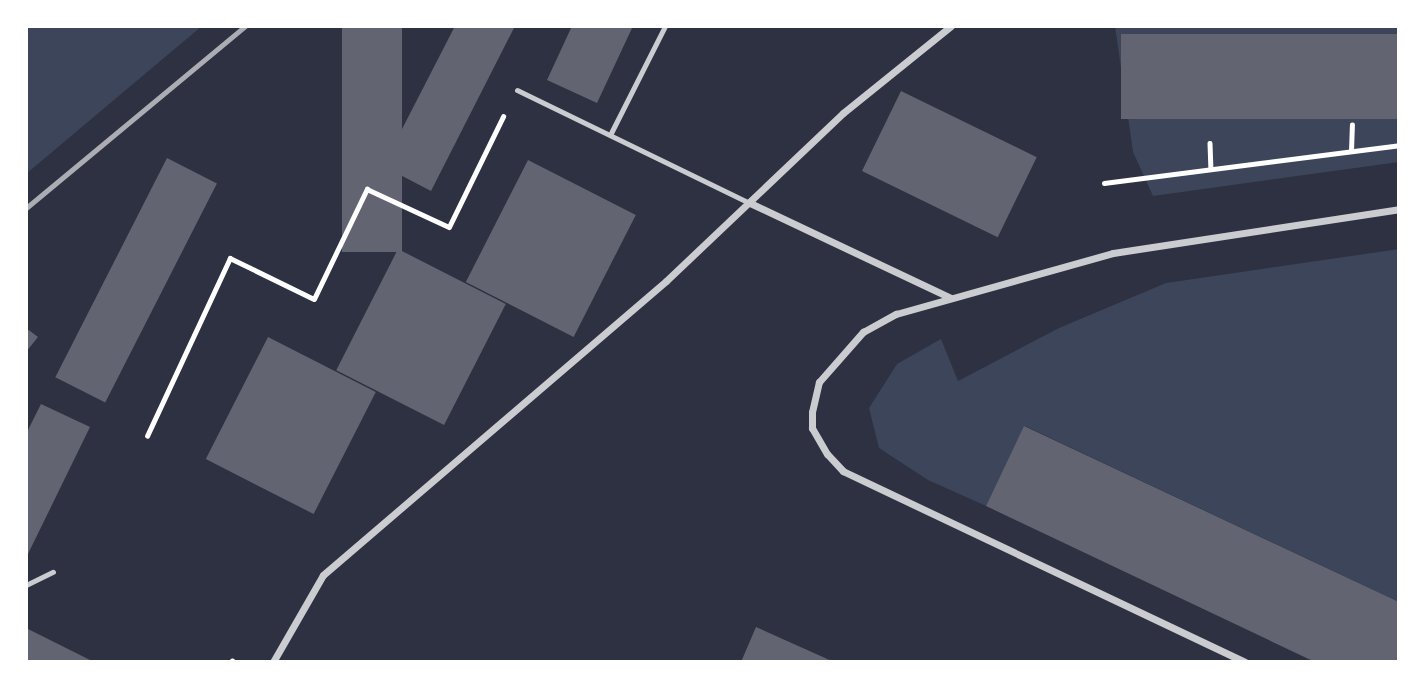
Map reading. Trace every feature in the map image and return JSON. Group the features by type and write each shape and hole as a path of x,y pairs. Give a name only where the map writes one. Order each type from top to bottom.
{"street":[{"path":"273,662 323,575 666,281 844,113 951,26"},
{"path":"750,203 952,298"},
{"path":"1245,662 843,471 827,454 812,428 818,382 863,332 897,314 1113,253 1399,209"}],"lane":[{"path":"611,133 665,26"},
{"path":"517,90 611,133 750,203"},
{"path":"26,585 53,572"}],"path":[{"path":"147,436 230,258 314,299 366,190 449,227 517,90"},
{"path":"1351,151 1352,125"},
{"path":"1210,143 1211,169"},
{"path":"1104,184 1399,145"}],"shaded area":[{"path":"26,26 202,26 26,174"},
{"path":"1115,26 1399,26 1399,162 1153,196 1133,152"},
{"path":"1399,249 1399,602 1025,426 986,506 928,480 879,448 869,408 897,364 941,339 958,381 1059,328 1166,283"}],"building":[{"path":"342,26 402,26 402,252 342,252"},
{"path":"455,26 515,26 431,191 383,166"},
{"path":"572,26 633,26 597,103 547,80"},
{"path":"1121,34 1399,34 1399,119 1121,119"},
{"path":"901,91 1037,157 998,237 862,171"},
{"path":"167,158 217,183 105,403 55,377"},
{"path":"528,160 636,215 574,337 466,282"},
{"path":"398,249 506,304 444,425 336,370"},
{"path":"26,328 38,337 26,352"},
{"path":"268,337 376,392 314,514 206,459"},
{"path":"41,404 90,427 26,558 26,434"},
{"path":"1024,426 1399,602 1399,662 1315,662 986,506"},
{"path":"756,627 834,662 741,662"},
{"path":"26,628 94,662 26,662"}],"railway":[{"path":"26,208 245,26"}]}
